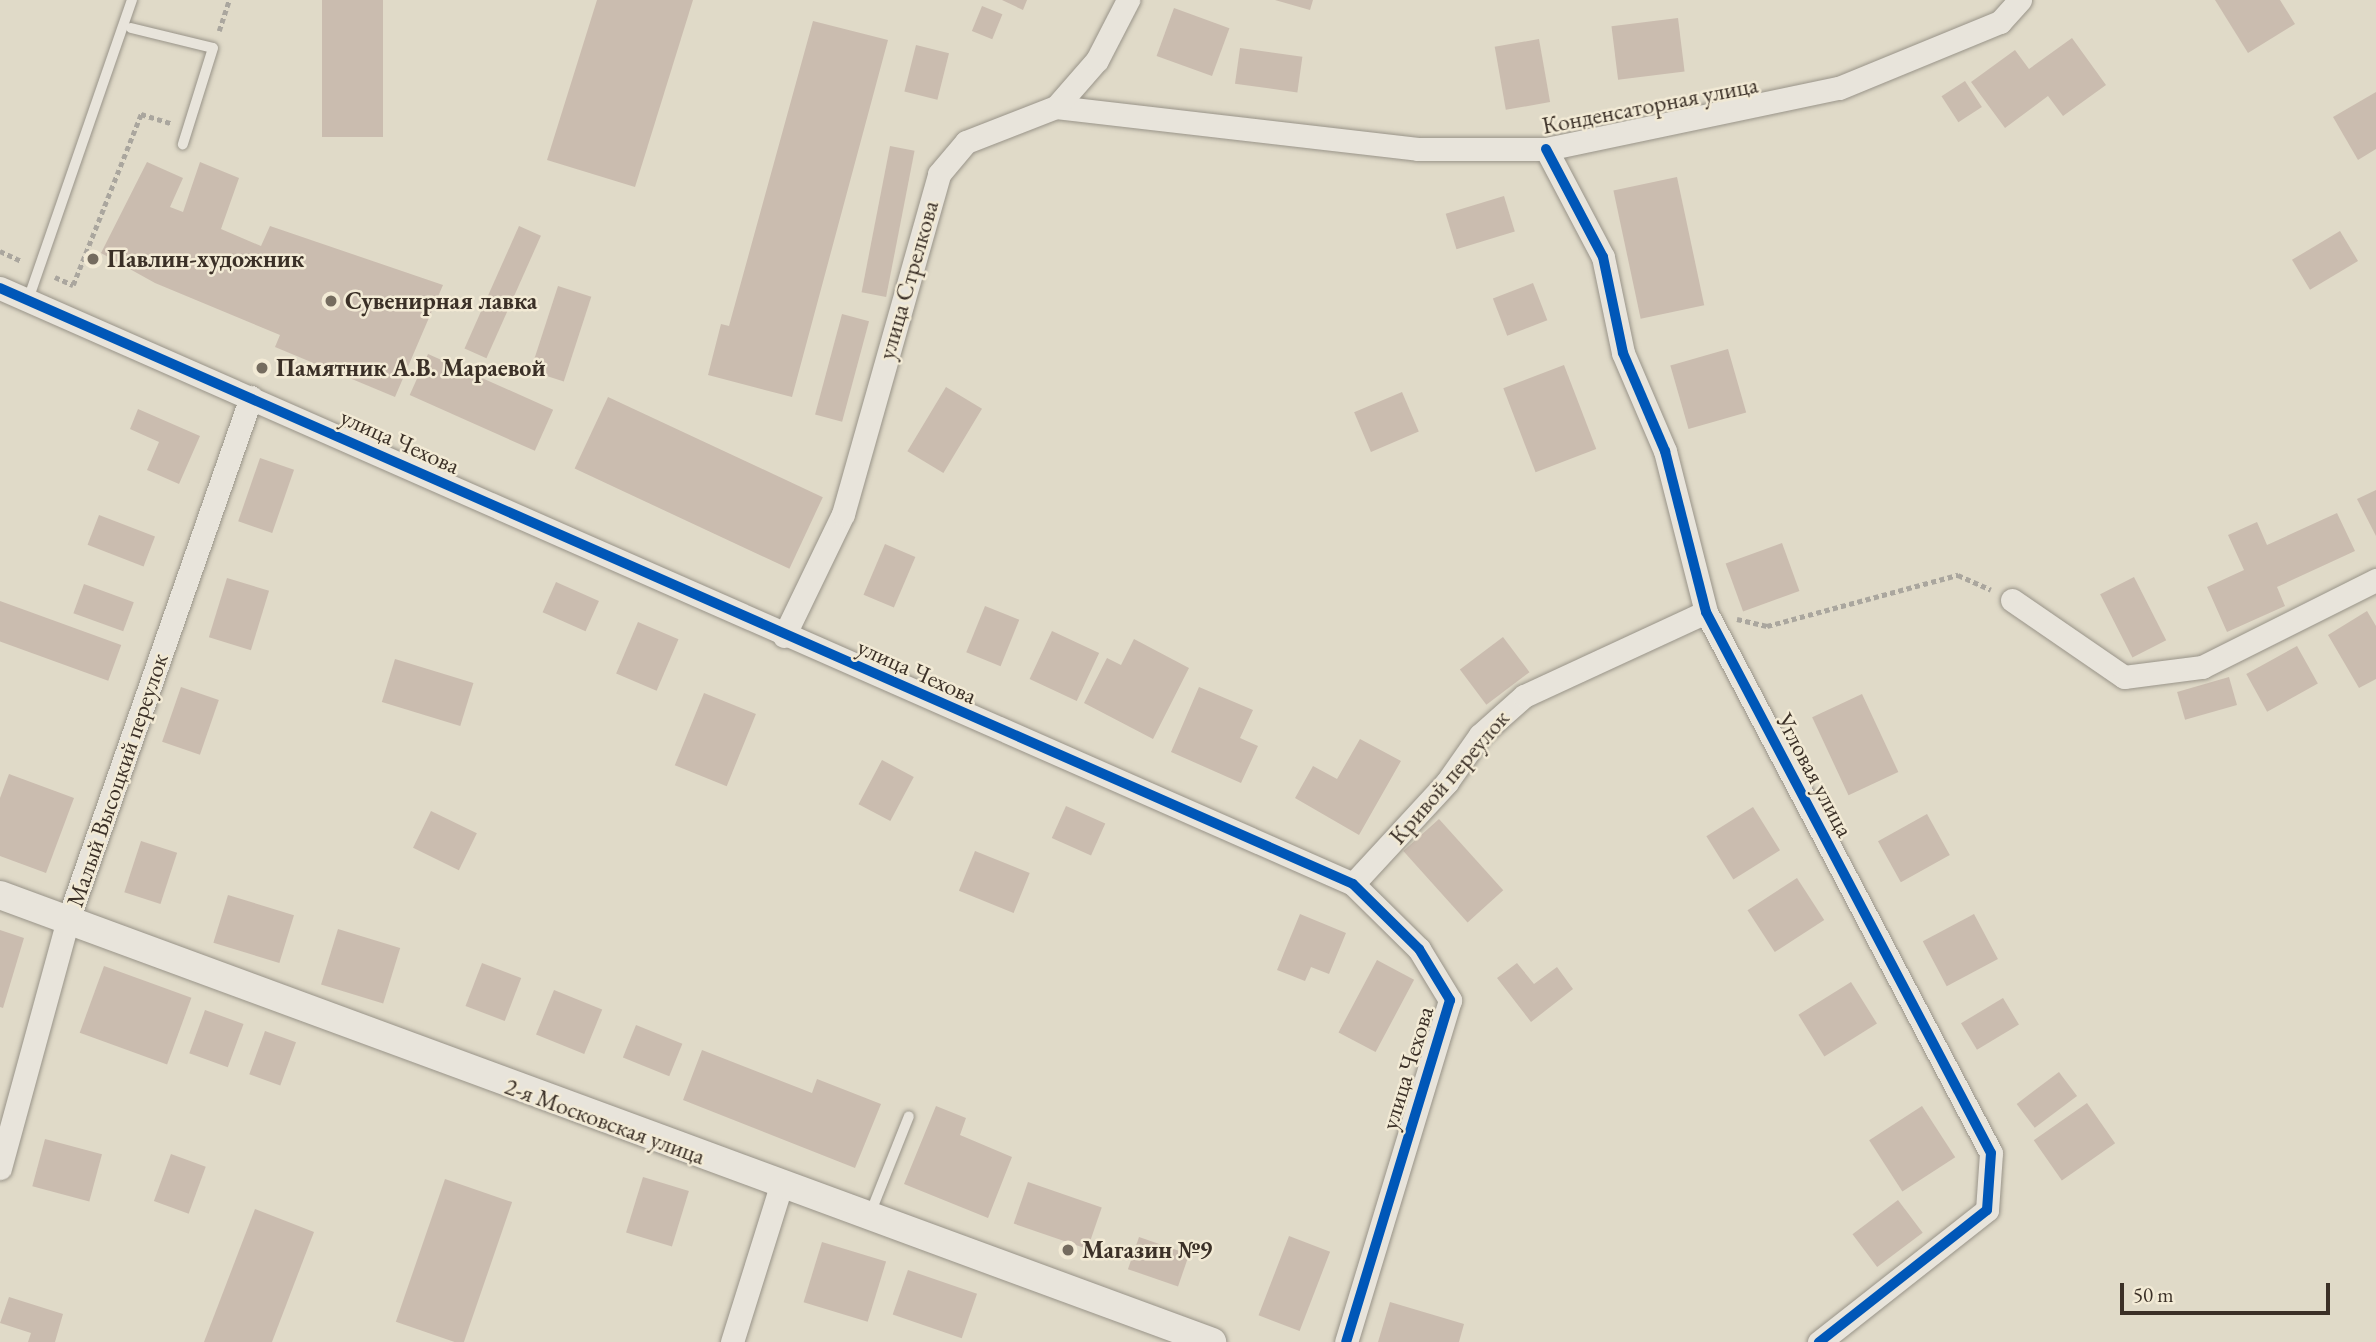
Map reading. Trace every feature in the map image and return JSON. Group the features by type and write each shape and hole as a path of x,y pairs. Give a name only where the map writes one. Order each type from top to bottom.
{"street":[{"name":"улица Стрелкова","path":"784,636 843,514 939,174 966,142 1056,107 1097,60 1128,0"},
{"name":"Конденсаторная улица","path":"1056,107 1418,149 1546,149 1839,88 2000,22 2020,0"},
{"name":"Угловая улица","path":"1546,149 1603,257 1623,353 1665,452 1706,612 1991,1153 1987,1210 1819,1342"},
{"name":"улица Чехова","path":"0,288 251,397 784,636 1353,884 1419,949 1450,1000 1346,1342"},
{"name":"Малый Высоцкий переулок","path":"0,1168 68,920 251,397"},
{"path":"2012,600 2124,677 2202,667 2376,580"},
{"name":"Кривой переулок","path":"1353,884 1447,782 1480,735 1524,695 1706,612"},
{"name":"2-я Московская улица","path":"0,895 781,1186 1212,1342"},
{"path":"732,1342 781,1186"}],"lane":[{"path":"28,300 132,0"},
{"path":"131,28 213,48 184,144"},
{"path":"868,1218 909,1115"}],"path":[{"path":"213,48 229,0"},
{"path":"38,269 73,285 141,114 188,129"},
{"path":"1706,612 1767,626 1958,575 2012,600"}],"building":[{"path":"322,0 383,0 383,137 322,137"},
{"path":"597,0 693,0 635,187 547,160"},
{"path":"1002,0 1027,0 1023,10"},
{"path":"1275,0 1313,0 1310,10"},
{"path":"2215,0 2280,0 2295,24 2248,53"},
{"path":"982,6 1002,14 992,39 972,31"},
{"path":"1174,8 1229,28 1212,76 1157,56"},
{"path":"1678,18 1685,72 1618,80 1611,26"},
{"path":"813,21 888,40 792,397 708,375 721,324 729,326"},
{"path":"2072,38 2106,85 2063,116 2048,96 2005,128 1971,82 2015,50 2029,69"},
{"path":"1539,39 1550,102 1506,110 1495,47"},
{"path":"916,45 949,53 937,100 904,92"},
{"path":"1240,48 1302,57 1297,92 1235,84"},
{"path":"1965,81 1982,107 1958,122 1942,96"},
{"path":"2376,92 2376,149 2358,160 2333,117"},
{"path":"890,146 915,151 886,297 862,292"},
{"path":"147,162 183,178 170,207 183,212 200,162 239,178 221,229 261,246 270,226 443,285 395,397 275,347 280,335 155,283 101,253"},
{"path":"1677,177 1704,305 1641,319 1613,191"},
{"path":"1504,196 1515,231 1456,249 1446,214"},
{"path":"519,226 541,236 486,358 464,348"},
{"path":"2340,231 2358,261 2310,290 2292,260"},
{"path":"1533,283 1547,320 1507,336 1493,298"},
{"path":"558,286 591,297 564,381 530,371"},
{"path":"842,314 869,321 842,422 815,414"},
{"path":"1728,349 1746,412 1689,429 1670,366"},
{"path":"428,354 553,410 535,451 410,395"},
{"path":"1564,365 1596,449 1536,472 1503,388"},
{"path":"946,387 982,409 943,473 907,451"},
{"path":"1402,392 1419,432 1371,452 1354,412"},
{"path":"608,397 823,497 789,569 575,469"},
{"path":"138,409 200,436 179,484 147,470 159,442 130,429"},
{"path":"260,458 294,470 272,533 238,521"},
{"path":"2376,490 2376,536 2357,499"},
{"path":"2337,513 2355,551 2277,587 2285,606 2227,632 2207,587 2244,570 2228,535 2257,522 2267,545"},
{"path":"99,515 155,537 144,566 88,545"},
{"path":"1782,543 1799,591 1743,611 1726,564"},
{"path":"885,544 915,557 894,608 864,595"},
{"path":"2134,577 2166,640 2132,658 2100,594"},
{"path":"227,578 269,591 251,650 209,637"},
{"path":"556,582 599,601 586,631 543,612"},
{"path":"84,584 134,602 123,631 73,613"},
{"path":"0,601 121,645 108,681 0,641"},
{"path":"985,606 1019,620 1001,666 966,652"},
{"path":"2367,611 2376,626 2376,679 2359,688 2328,635"},
{"path":"638,622 679,639 657,691 616,674"},
{"path":"1052,631 1099,653 1077,701 1030,679"},
{"path":"1503,637 1529,672 1486,705 1460,669"},
{"path":"1134,639 1189,668 1153,739 1084,703 1107,658 1121,665"},
{"path":"2297,646 2318,684 2267,712 2246,674"},
{"path":"395,659 473,683 460,726 382,702"},
{"path":"2229,677 2237,705 2185,720 2177,692"},
{"path":"181,687 219,700 200,755 162,742"},
{"path":"1199,687 1253,710 1240,738 1258,746 1241,783 1171,752"},
{"path":"704,693 756,714 727,786 675,765"},
{"path":"1862,694 1898,772 1848,795 1812,717"},
{"path":"1360,739 1401,761 1359,835 1295,798 1313,766 1337,779"},
{"path":"882,760 914,777 890,821 859,804"},
{"path":"9,774 74,798 46,873 0,856 0,798"},
{"path":"1066,806 1105,823 1091,855 1052,838"},
{"path":"1753,807 1780,850 1733,879 1706,836"},
{"path":"431,811 477,833 459,870 413,848"},
{"path":"1927,814 1950,855 1901,882 1878,841"},
{"path":"1439,819 1503,890 1468,922 1403,851"},
{"path":"141,841 177,853 160,904 124,892"},
{"path":"975,851 1030,873 1014,913 959,891"},
{"path":"1797,878 1824,920 1775,952 1748,910"},
{"path":"228,895 294,915 279,963 213,943"},
{"path":"1300,914 1346,933 1329,974 1311,967 1305,981 1277,970"},
{"path":"1974,914 1998,959 1947,986 1923,941"},
{"path":"338,929 400,948 383,1003 321,984"},
{"path":"0,930 24,938 3,1008 0,1007"},
{"path":"1377,960 1414,980 1376,1052 1339,1032"},
{"path":"482,963 521,978 505,1021 466,1006"},
{"path":"1517,963 1534,984 1557,967 1573,989 1531,1022 1497,978"},
{"path":"104,966 191,998 167,1065 80,1033"},
{"path":"1851,982 1877,1024 1824,1056 1798,1015"},
{"path":"554,990 602,1009 584,1054 536,1035"},
{"path":"2003,998 2019,1025 1977,1050 1961,1023"},
{"path":"205,1010 244,1024 228,1067 189,1053"},
{"path":"636,1025 682,1044 669,1076 623,1057"},
{"path":"265,1031 296,1042 280,1086 249,1074"},
{"path":"702,1050 812,1093 817,1079 881,1104 855,1168 683,1100"},
{"path":"2059,1072 2077,1096 2035,1128 2017,1104"},
{"path":"2087,1103 2115,1143 2062,1180 2034,1140"},
{"path":"936,1106 966,1118 960,1135 1012,1157 988,1218 904,1184"},
{"path":"1922,1106 1955,1157 1902,1191 1869,1140"},
{"path":"45,1139 102,1154 89,1202 32,1186"},
{"path":"171,1154 206,1167 189,1214 154,1201"},
{"path":"643,1177 689,1191 672,1246 626,1232"},
{"path":"445,1179 512,1202 464,1342 455,1342 396,1322"},
{"path":"1028,1182 1102,1207 1087,1249 1014,1224"},
{"path":"1898,1200 1923,1233 1877,1267 1852,1234"},
{"path":"255,1209 314,1232 272,1342 204,1342"},
{"path":"1289,1236 1330,1252 1300,1331 1259,1315"},
{"path":"1139,1237 1189,1254 1178,1286 1128,1269"},
{"path":"822,1242 886,1262 868,1322 804,1302"},
{"path":"908,1270 977,1294 962,1338 893,1314"},
{"path":"9,1297 63,1314 55,1342 28,1342 31,1333 0,1323"},
{"path":"1390,1302 1464,1324 1459,1342 1378,1342"}],"cycle path":[{"path":"1546,149 1603,257 1623,353 1665,451 1706,612 1991,1153 1987,1210 1819,1342"},
{"path":"0,288 1353,884 1419,949 1450,1000 1346,1342"}],"place":[{"name":"Павлин-художник","path":"93,259"},
{"name":"Сувенирная лавка","path":"331,301"},
{"name":"Памятник А.В. Мараевой","path":"262,368"},
{"name":"Магазин №9","path":"1068,1250"}]}
